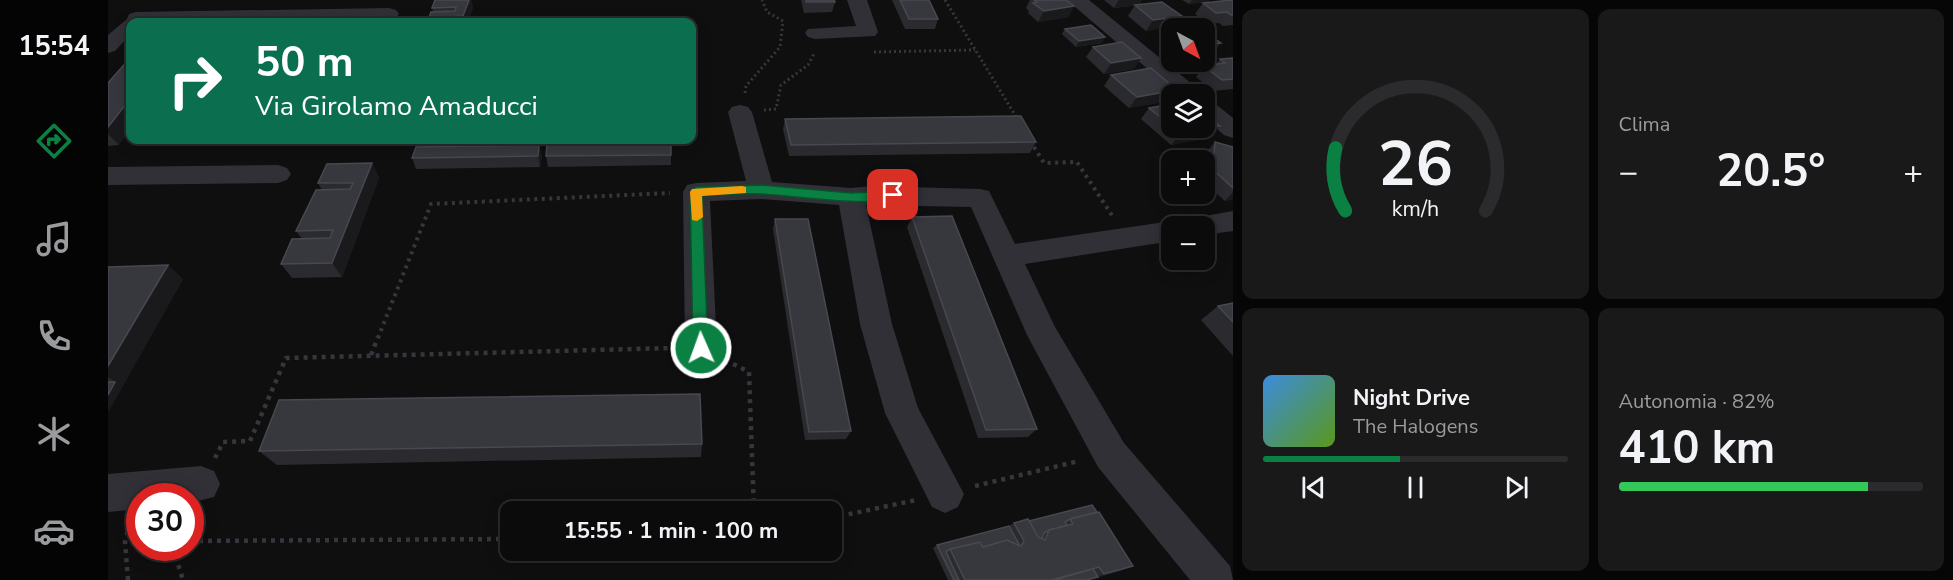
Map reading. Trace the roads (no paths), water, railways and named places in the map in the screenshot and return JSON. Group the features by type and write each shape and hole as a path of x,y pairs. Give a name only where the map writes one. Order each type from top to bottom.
{"street":[{"path":"136,18 155,0"},
{"path":"815,33 868,32 857,0"},
{"path":"1077,0 1178,84"},
{"path":"243,18 389,14"},
{"path":"108,47 126,28"},
{"path":"740,112 761,190"},
{"path":"1215,115 1233,130"},
{"path":"108,176 278,174"},
{"path":"701,348 696,192 761,190 851,197 871,195 980,198 1043,335 1112,455 1216,580"},
{"path":"851,197 876,324 902,414 945,494"},
{"path":"1215,224 1233,221"},
{"path":"1008,256 1161,232"}]}
